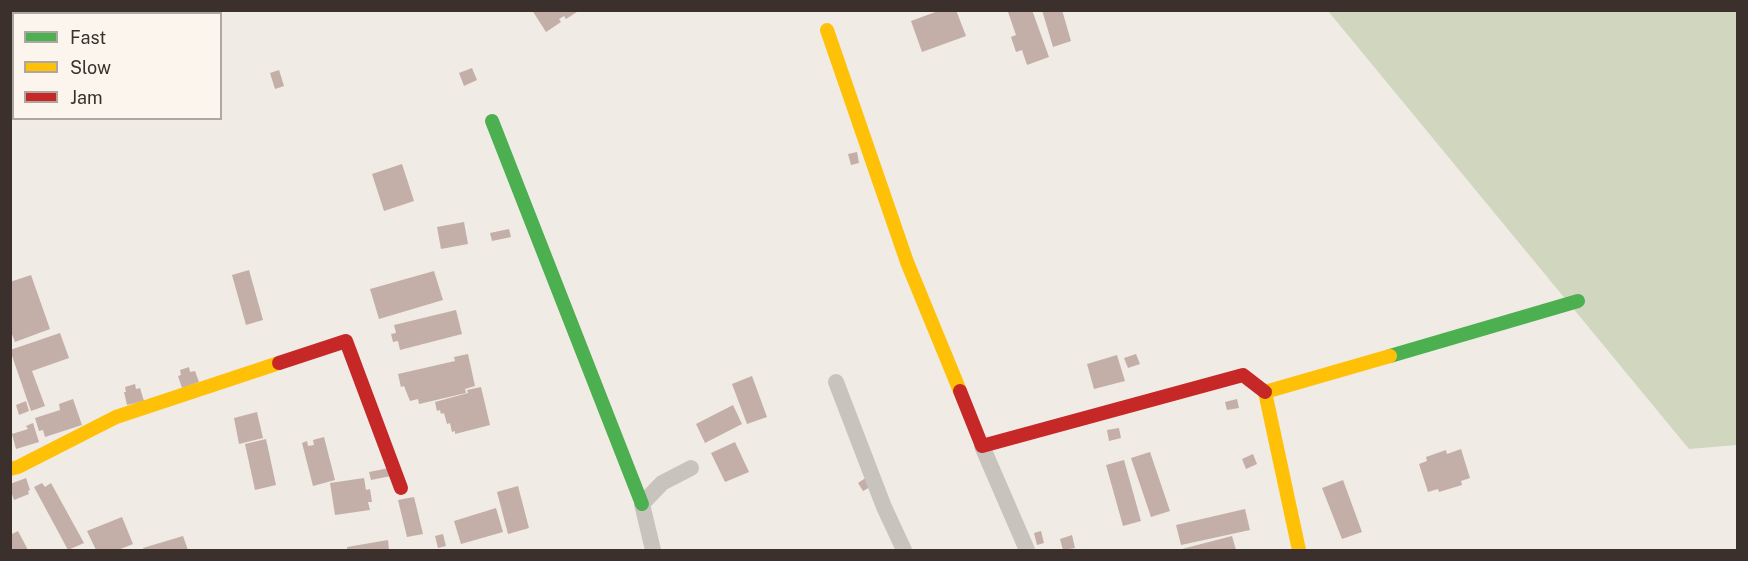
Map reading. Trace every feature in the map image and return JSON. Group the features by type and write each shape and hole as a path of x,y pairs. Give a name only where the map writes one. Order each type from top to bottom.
{"street":[{"path":"827,30 907,262 1027,550"},
{"path":"492,121 642,504 653,550"},
{"path":"1265,392 1578,301"},
{"path":"10,469 116,417 346,340 401,488"},
{"path":"982,446 1243,375 1265,392 1299,550"},
{"path":"836,382 884,507 904,550"},
{"path":"642,504 662,483 691,468"}],"green space":[{"path":"1328,11 1737,11 1737,445 1689,449"}],"building":[{"path":"124,10 148,10 148,12 124,12"},
{"path":"532,10 580,10 566,19 564,16 559,19 561,22 546,32"},
{"path":"941,10 956,10 966,36 922,52 911,21"},
{"path":"1032,10 1049,57 1027,65 1022,50 1016,52 1011,37 1016,35 1008,12"},
{"path":"1042,10 1062,10 1071,41 1053,47"},
{"path":"472,68 477,80 464,86 459,73"},
{"path":"279,70 284,86 275,89 270,73"},
{"path":"857,152 859,163 851,165 848,154"},
{"path":"402,164 414,201 384,211 372,174"},
{"path":"464,222 468,244 441,249 437,227"},
{"path":"509,229 511,237 492,241 490,233"},
{"path":"249,270 263,320 246,325 232,275"},
{"path":"434,271 443,300 379,319 370,289"},
{"path":"31,275 50,329 15,342 10,329 10,282"},
{"path":"456,310 462,334 400,350 398,341 393,342 391,334 396,333 394,325"},
{"path":"60,333 69,358 32,371 45,406 31,411 10,350"},
{"path":"468,354 475,386 465,389 466,393 419,404 418,399 410,401 404,386 401,387 398,374 455,361 454,357"},
{"path":"1136,354 1140,364 1128,368 1124,358"},
{"path":"1117,355 1125,381 1094,389 1087,364"},
{"path":"189,367 190,372 195,371 199,382 182,388 178,376 181,375 180,370"},
{"path":"752,376 767,417 747,424 732,384"},
{"path":"135,384 136,389 140,388 144,401 127,405 125,387"},
{"path":"481,387 490,425 455,434 455,431 452,432 450,423 447,424 444,413 437,411 435,402"},
{"path":"73,399 82,425 45,437 43,430 39,431 35,418 60,410 59,404"},
{"path":"1237,399 1239,408 1227,410 1225,402"},
{"path":"26,401 29,411 19,415 16,405"},
{"path":"733,405 742,424 705,443 696,424"},
{"path":"257,412 263,438 239,444 234,418"},
{"path":"33,423 39,442 16,449 12,434 28,429 26,426"},
{"path":"1119,428 1121,438 1109,441 1107,430"},
{"path":"324,437 335,480 313,486 302,443 307,441 308,446 314,445 313,440"},
{"path":"266,439 276,485 255,490 245,444"},
{"path":"735,442 749,472 725,482 711,453"},
{"path":"1461,449 1470,478 1461,481 1462,485 1439,492 1438,489 1428,492 1419,464 1427,461 1426,457 1446,450 1447,454"},
{"path":"1150,452 1170,511 1151,517 1131,458"},
{"path":"1253,454 1257,464 1246,469 1242,459"},
{"path":"1124,460 1141,521 1123,526 1106,465"},
{"path":"389,468 391,476 371,480 369,472"},
{"path":"867,477 872,486 863,491 858,483"},
{"path":"26,478 29,494 14,500 10,494 10,484"},
{"path":"364,478 366,490 370,489 372,502 368,502 370,510 335,515 330,483"},
{"path":"1343,480 1362,532 1342,539 1322,488"},
{"path":"42,483 45,487 51,483 84,543 68,550 34,487"},
{"path":"518,486 529,528 508,534 497,492"},
{"path":"414,497 423,534 407,537 398,500"},
{"path":"496,508 503,532 461,544 454,521"},
{"path":"1245,509 1250,530 1181,545 1176,525"},
{"path":"122,517 133,544 118,550 96,550 87,531"},
{"path":"18,531 28,550 10,550 10,535"},
{"path":"1041,531 1044,543 1037,545 1034,533"},
{"path":"443,534 446,546 438,548 435,536"},
{"path":"1072,535 1075,548 1063,550 1060,539"},
{"path":"183,536 188,550 144,550 143,548"},
{"path":"1232,536 1236,550 1178,550"},
{"path":"388,540 389,550 347,550 347,547"}],"traffic: fast":[{"path":"492,121 642,504"},
{"path":"1390,356 1578,301"}],"traffic: slow":[{"path":"827,30 907,262 960,391"},
{"path":"1299,550 1265,392 1390,356"},
{"path":"10,469 116,417 279,363"}],"traffic: jam":[{"path":"279,363 346,341 401,488"},
{"path":"960,391 982,446 1243,375 1265,392"}]}
